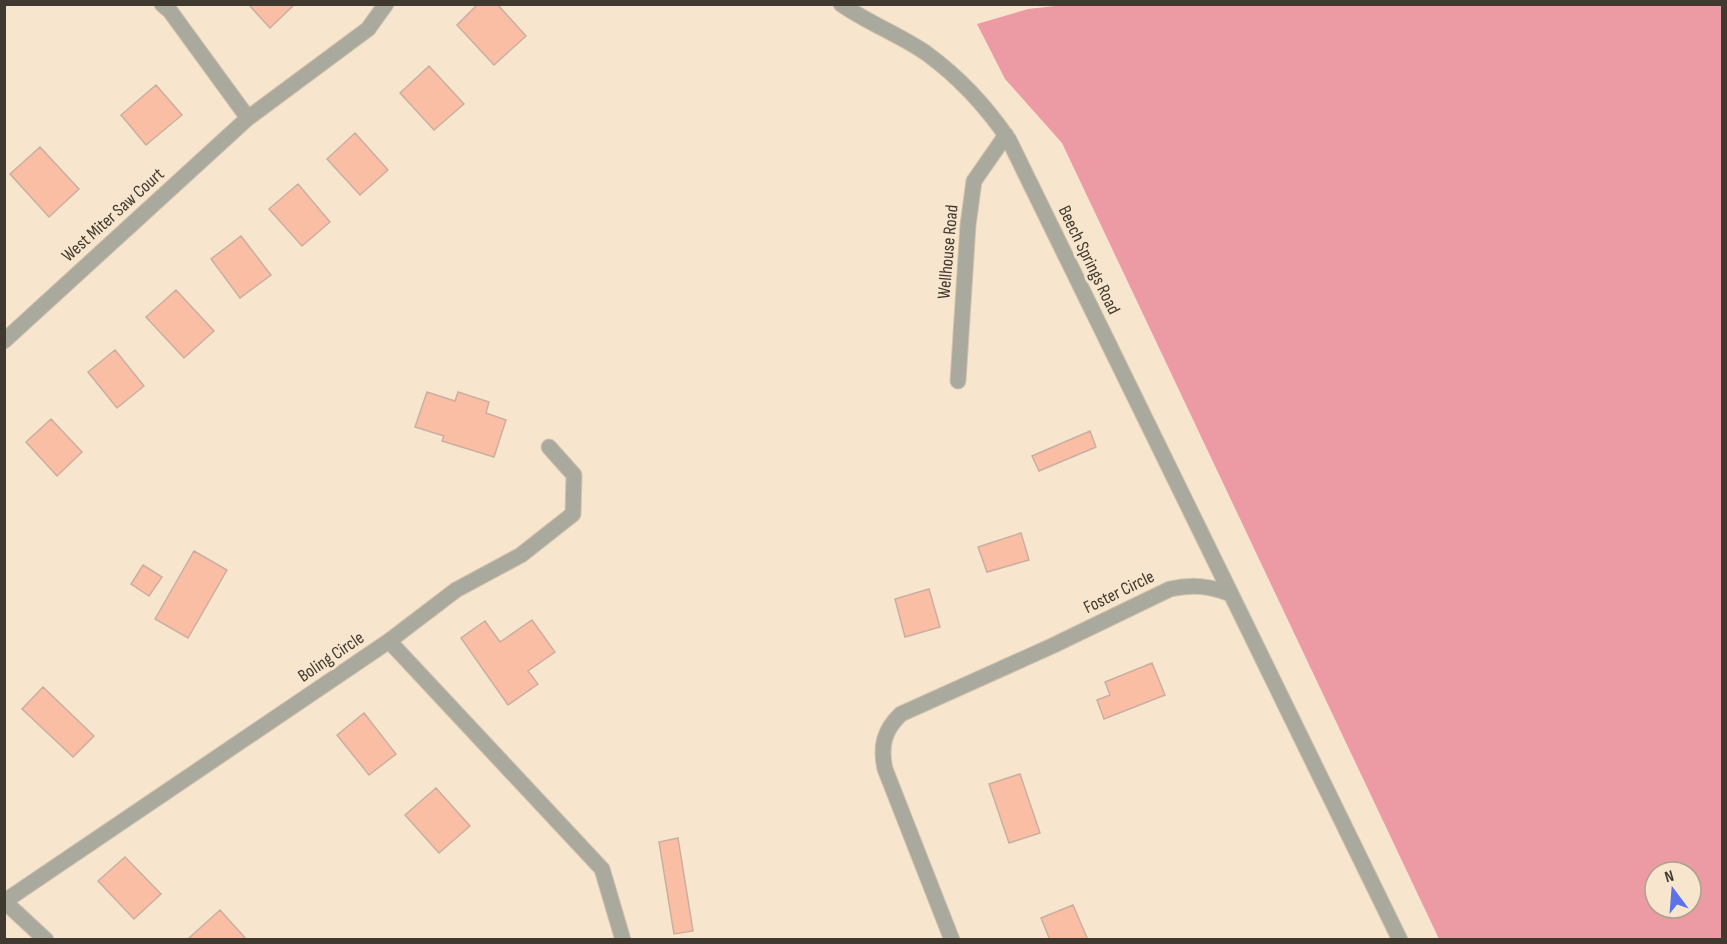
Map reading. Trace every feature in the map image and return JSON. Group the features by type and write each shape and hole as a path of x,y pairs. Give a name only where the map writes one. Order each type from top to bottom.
{"street":[{"path":"162,4 170,11 248,118"},
{"name":"West Miter Saw Court","path":"4,341 248,118 368,29 386,4"},
{"name":"Beech Springs Road","path":"841,4 925,52 978,99 1006,135 1231,594"},
{"name":"Wellhouse Road","path":"958,381 968,225 974,181 1006,135"},
{"path":"389,641 456,590 521,555 573,514 574,475 549,447"},
{"name":"Foster Circle","path":"952,939 885,770 882,745 892,722 901,714 1052,646 1170,589 1189,585 1208,585 1231,594"},
{"path":"1231,594 1400,939"},
{"name":"Boling Circle","path":"5,901 389,641 602,869 623,939"},
{"path":"5,901 46,939"}],"shaded area":[{"path":"1064,5 1722,5 1722,939 1439,939 1062,143 1005,79 977,24 1028,9"}],"building":[{"path":"248,4 295,4 270,28"},
{"path":"478,4 497,4 526,36 494,65 457,25"},
{"path":"429,66 464,104 434,130 400,93"},
{"path":"156,85 182,115 146,145 121,115"},
{"path":"355,133 388,170 360,195 327,159"},
{"path":"40,147 79,189 49,217 10,174"},
{"path":"298,184 330,222 302,246 269,209"},
{"path":"241,236 271,275 240,298 211,259"},
{"path":"176,290 214,331 184,358 146,317"},
{"path":"115,350 144,386 117,408 88,372"},
{"path":"427,392 455,401 458,392 489,402 486,413 506,420 494,457 442,441 444,436 415,427"},
{"path":"51,419 82,452 57,476 26,442"},
{"path":"1090,431 1096,447 1039,471 1032,456"},
{"path":"1021,533 1029,560 987,572 978,547"},
{"path":"194,551 227,570 188,638 155,619"},
{"path":"143,565 162,577 149,596 131,584"},
{"path":"929,589 940,627 905,637 895,599"},
{"path":"532,620 555,652 528,671 538,684 508,705 461,638 485,621 500,642"},
{"path":"1152,663 1165,695 1104,719 1097,700 1110,695 1105,682"},
{"path":"43,687 94,736 73,757 22,709"},
{"path":"364,713 396,754 369,775 337,735"},
{"path":"1020,774 1040,833 1009,843 989,784"},
{"path":"436,788 470,826 439,853 405,815"},
{"path":"678,838 693,931 674,934 659,842"},
{"path":"125,857 161,894 134,919 98,881"},
{"path":"1073,905 1088,940 1050,940 1041,918"},
{"path":"220,910 247,940 191,940 189,938"}]}
